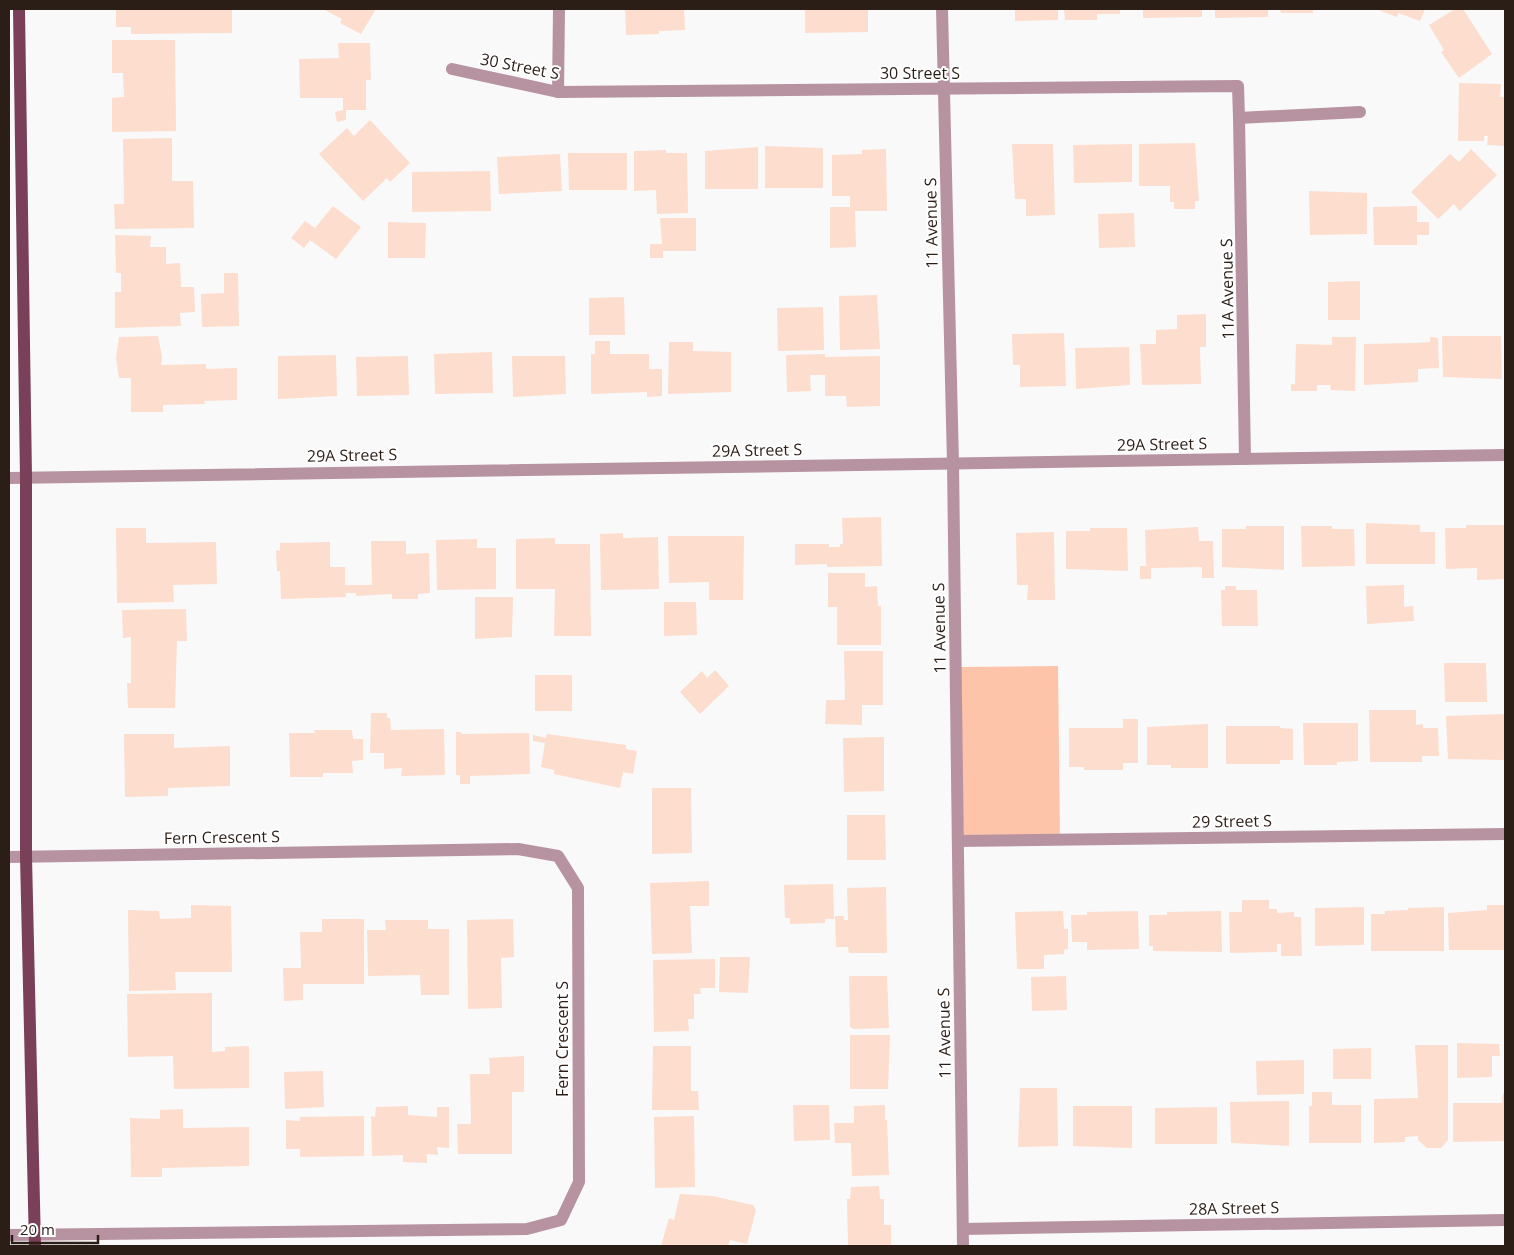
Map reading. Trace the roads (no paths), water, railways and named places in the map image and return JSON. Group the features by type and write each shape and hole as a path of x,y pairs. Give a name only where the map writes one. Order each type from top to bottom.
{"main road":[{"path":"19,9 26,477 26,857 35,1240"}],"street":[{"path":"558,92 559,9"},
{"name":"11 Avenue S","path":"942,9 953,463 963,1246"},
{"name":"30 Street S","path":"452,69 558,92 1238,86 1239,118"},
{"path":"1239,118 1360,112"},
{"name":"11A Avenue S","path":"1239,118 1245,460"},
{"name":"29A Street S","path":"9,478 1505,455"},
{"name":"29 Street S","path":"958,841 1505,834"},
{"name":"Fern Crescent S","path":"9,857 518,850 558,856 578,888 579,1182 561,1220 527,1229 35,1240 9,1235"},
{"name":"28A Street S","path":"963,1229 1505,1220"}]}
